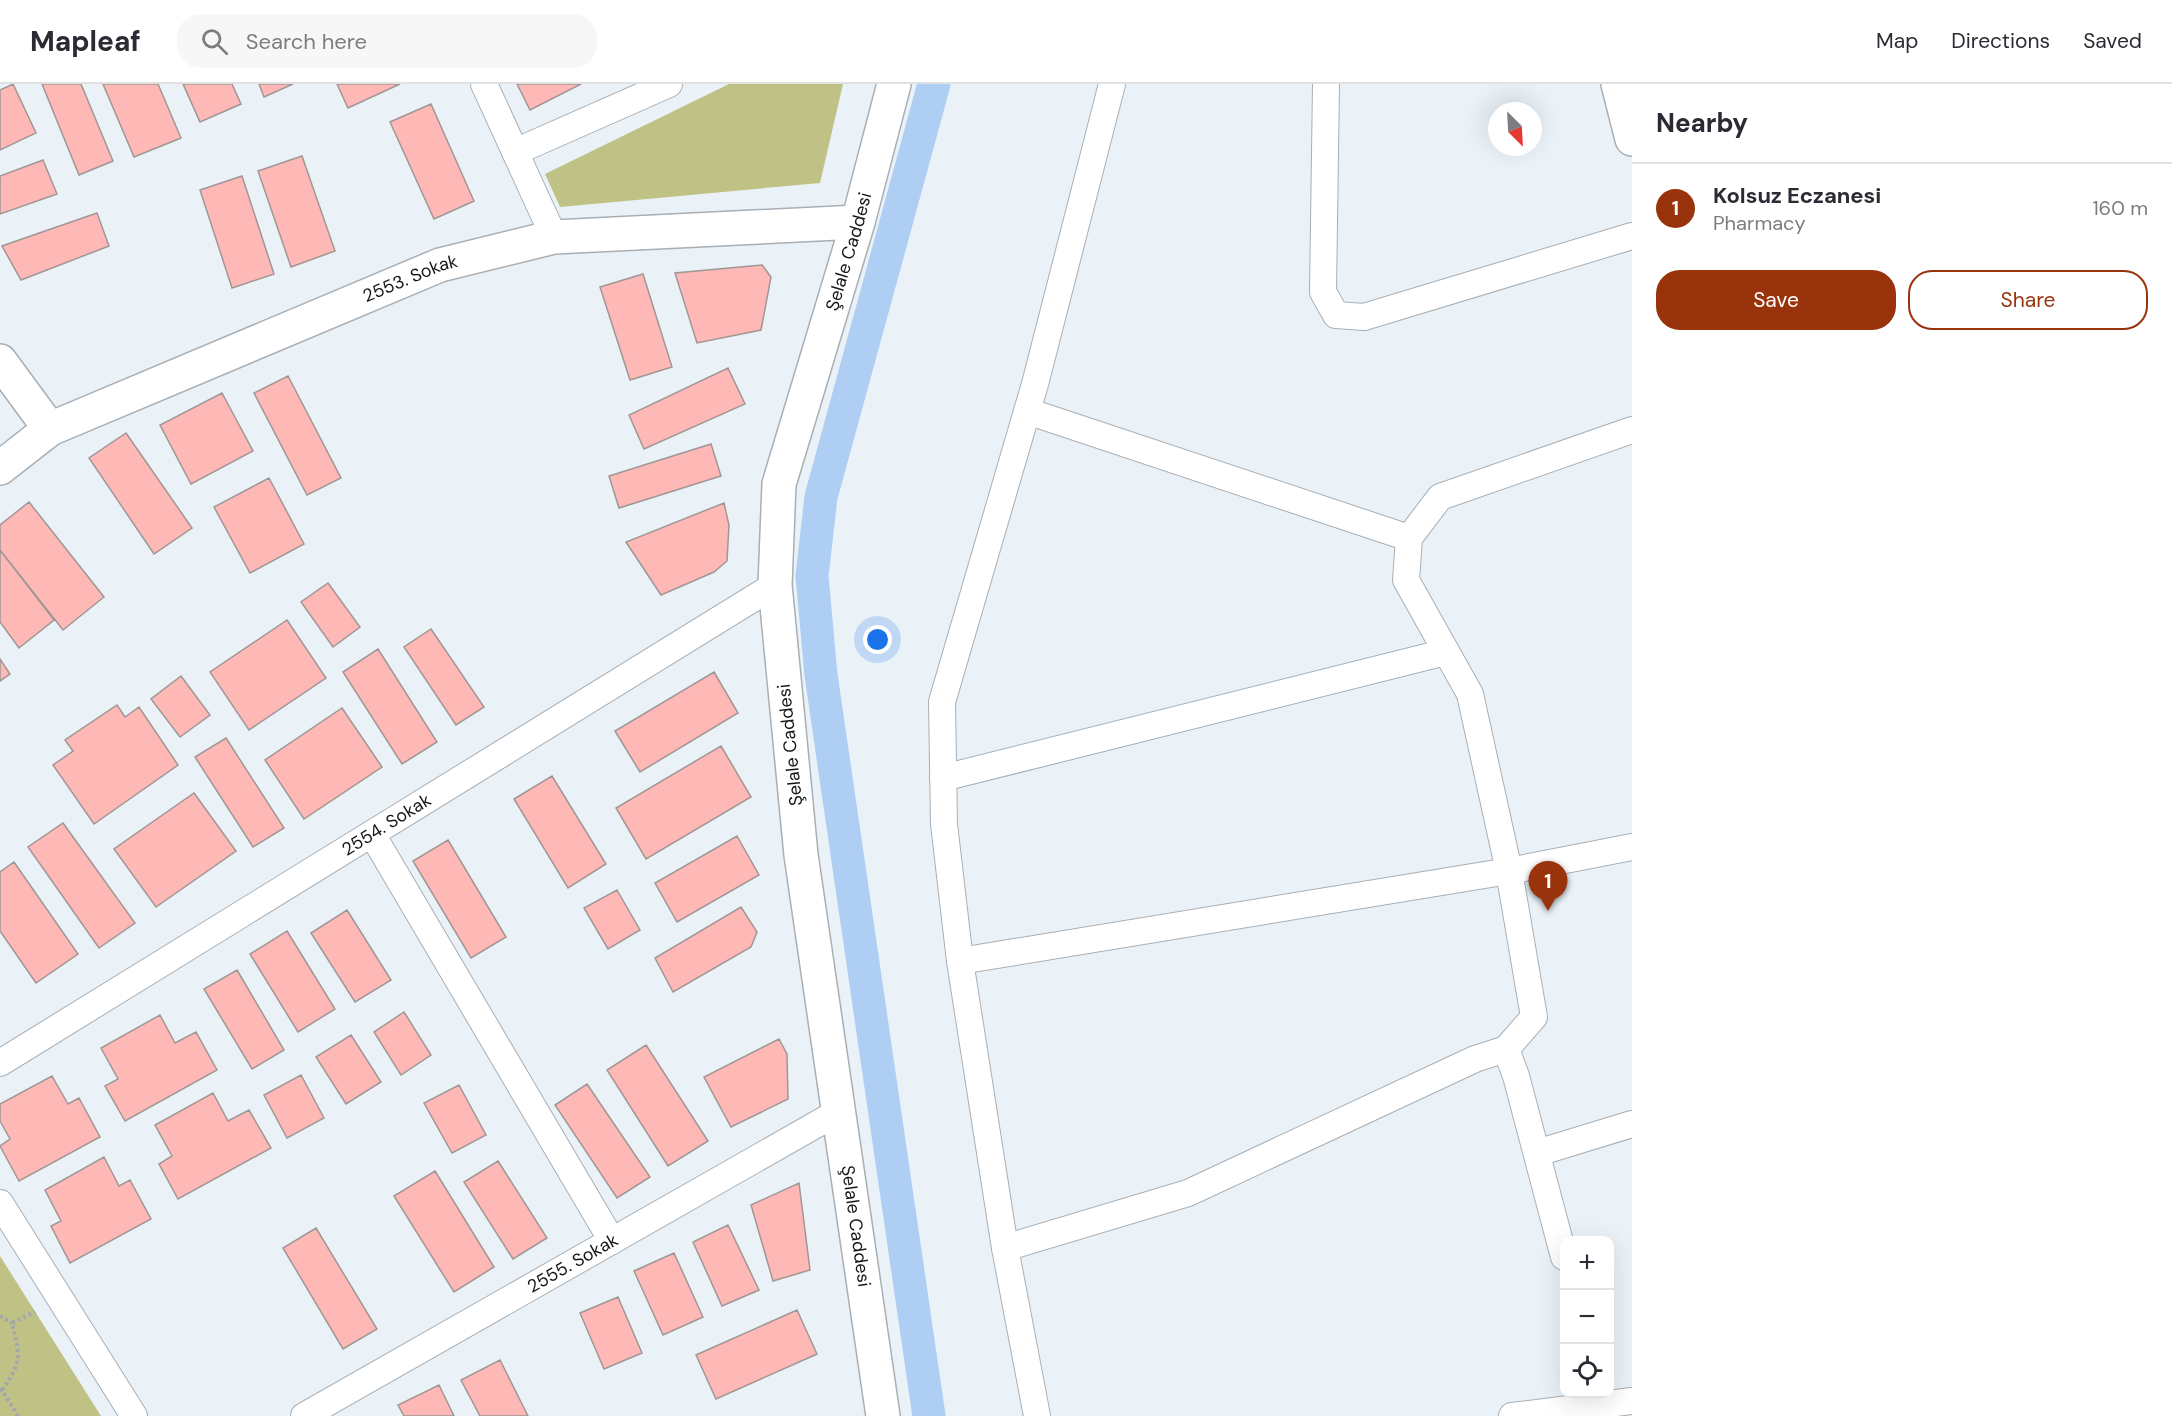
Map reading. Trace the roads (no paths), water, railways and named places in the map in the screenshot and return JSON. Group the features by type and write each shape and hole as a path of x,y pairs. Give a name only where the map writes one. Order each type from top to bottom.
{"street":[{"path":"484,84 554,237"},
{"path":"515,152 669,84"},
{"name":"Şelale Caddesi","path":"883,1416 801,855 775,585 778,484 858,222 894,84"},
{"path":"1037,1416 1005,1248 960,961 944,824 942,702 1028,411 1112,84"},
{"path":"1326,84 1323,292 1336,315 1364,317 1632,236"},
{"path":"1618,84 1632,139"},
{"name":"2553. Sokak","path":"0,468 50,429 440,265 554,237 858,222"},
{"path":"0,361 50,429"},
{"path":"1028,411 1409,538"},
{"path":"1005,1248 1188,1193 1475,1059 1506,1049 1533,1017 1509,871 1470,694 1406,580 1409,538 1440,497 1632,430"},
{"name":"2554. Sokak","path":"0,1063 775,585"},
{"path":"943,778 1446,652"},
{"path":"372,834 612,1241"},
{"path":"960,961 1509,871 1632,847"},
{"path":"1506,1049 1516,1076 1560,1242"},
{"name":"2555. Sokak","path":"304,1416 840,1111"},
{"path":"1537,1153 1632,1124"},
{"path":"0,1203 134,1416"},
{"path":"1512,1416 1632,1401"}],"waterway":[{"path":"929,1416 821,675 812,576 821,497 934,84"}],"place":[{"name":"Kolsuz Eczanesi","path":"1548,911"}]}
